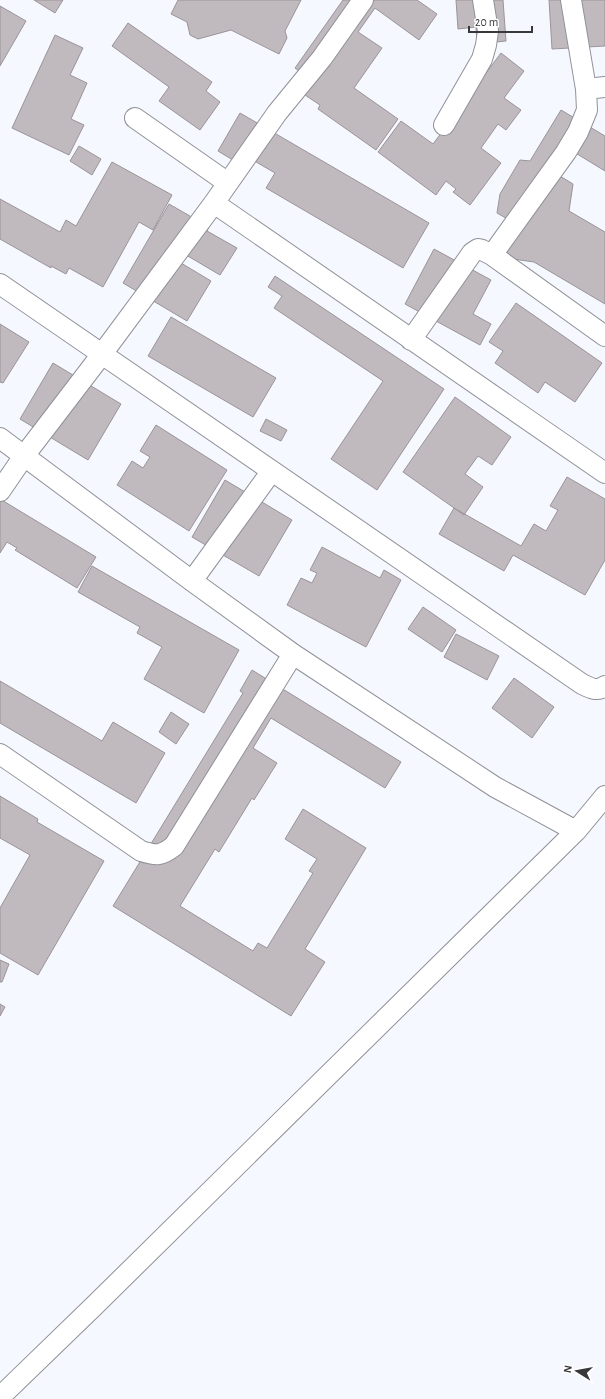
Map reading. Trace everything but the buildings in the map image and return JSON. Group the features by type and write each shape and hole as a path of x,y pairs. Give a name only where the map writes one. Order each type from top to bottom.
{"street":[{"path":"0,491 24,456 214,203 277,113 322,58 363,0"},
{"path":"444,125 482,59 488,31 483,0"},
{"path":"492,256 566,152 578,132 595,88 571,0"},
{"path":"135,118 228,183"},
{"path":"214,203 605,473"},
{"path":"411,340 472,253 478,249 492,256 605,336"},
{"path":"0,284 271,472 582,684 592,689 601,689 605,686"},
{"path":"0,438 293,654 495,787 576,831"},
{"path":"192,581 271,472"},
{"path":"0,754 141,851 155,855 164,853 174,846 293,654"},
{"path":"0,1397 106,1295 576,831 605,796"}]}
